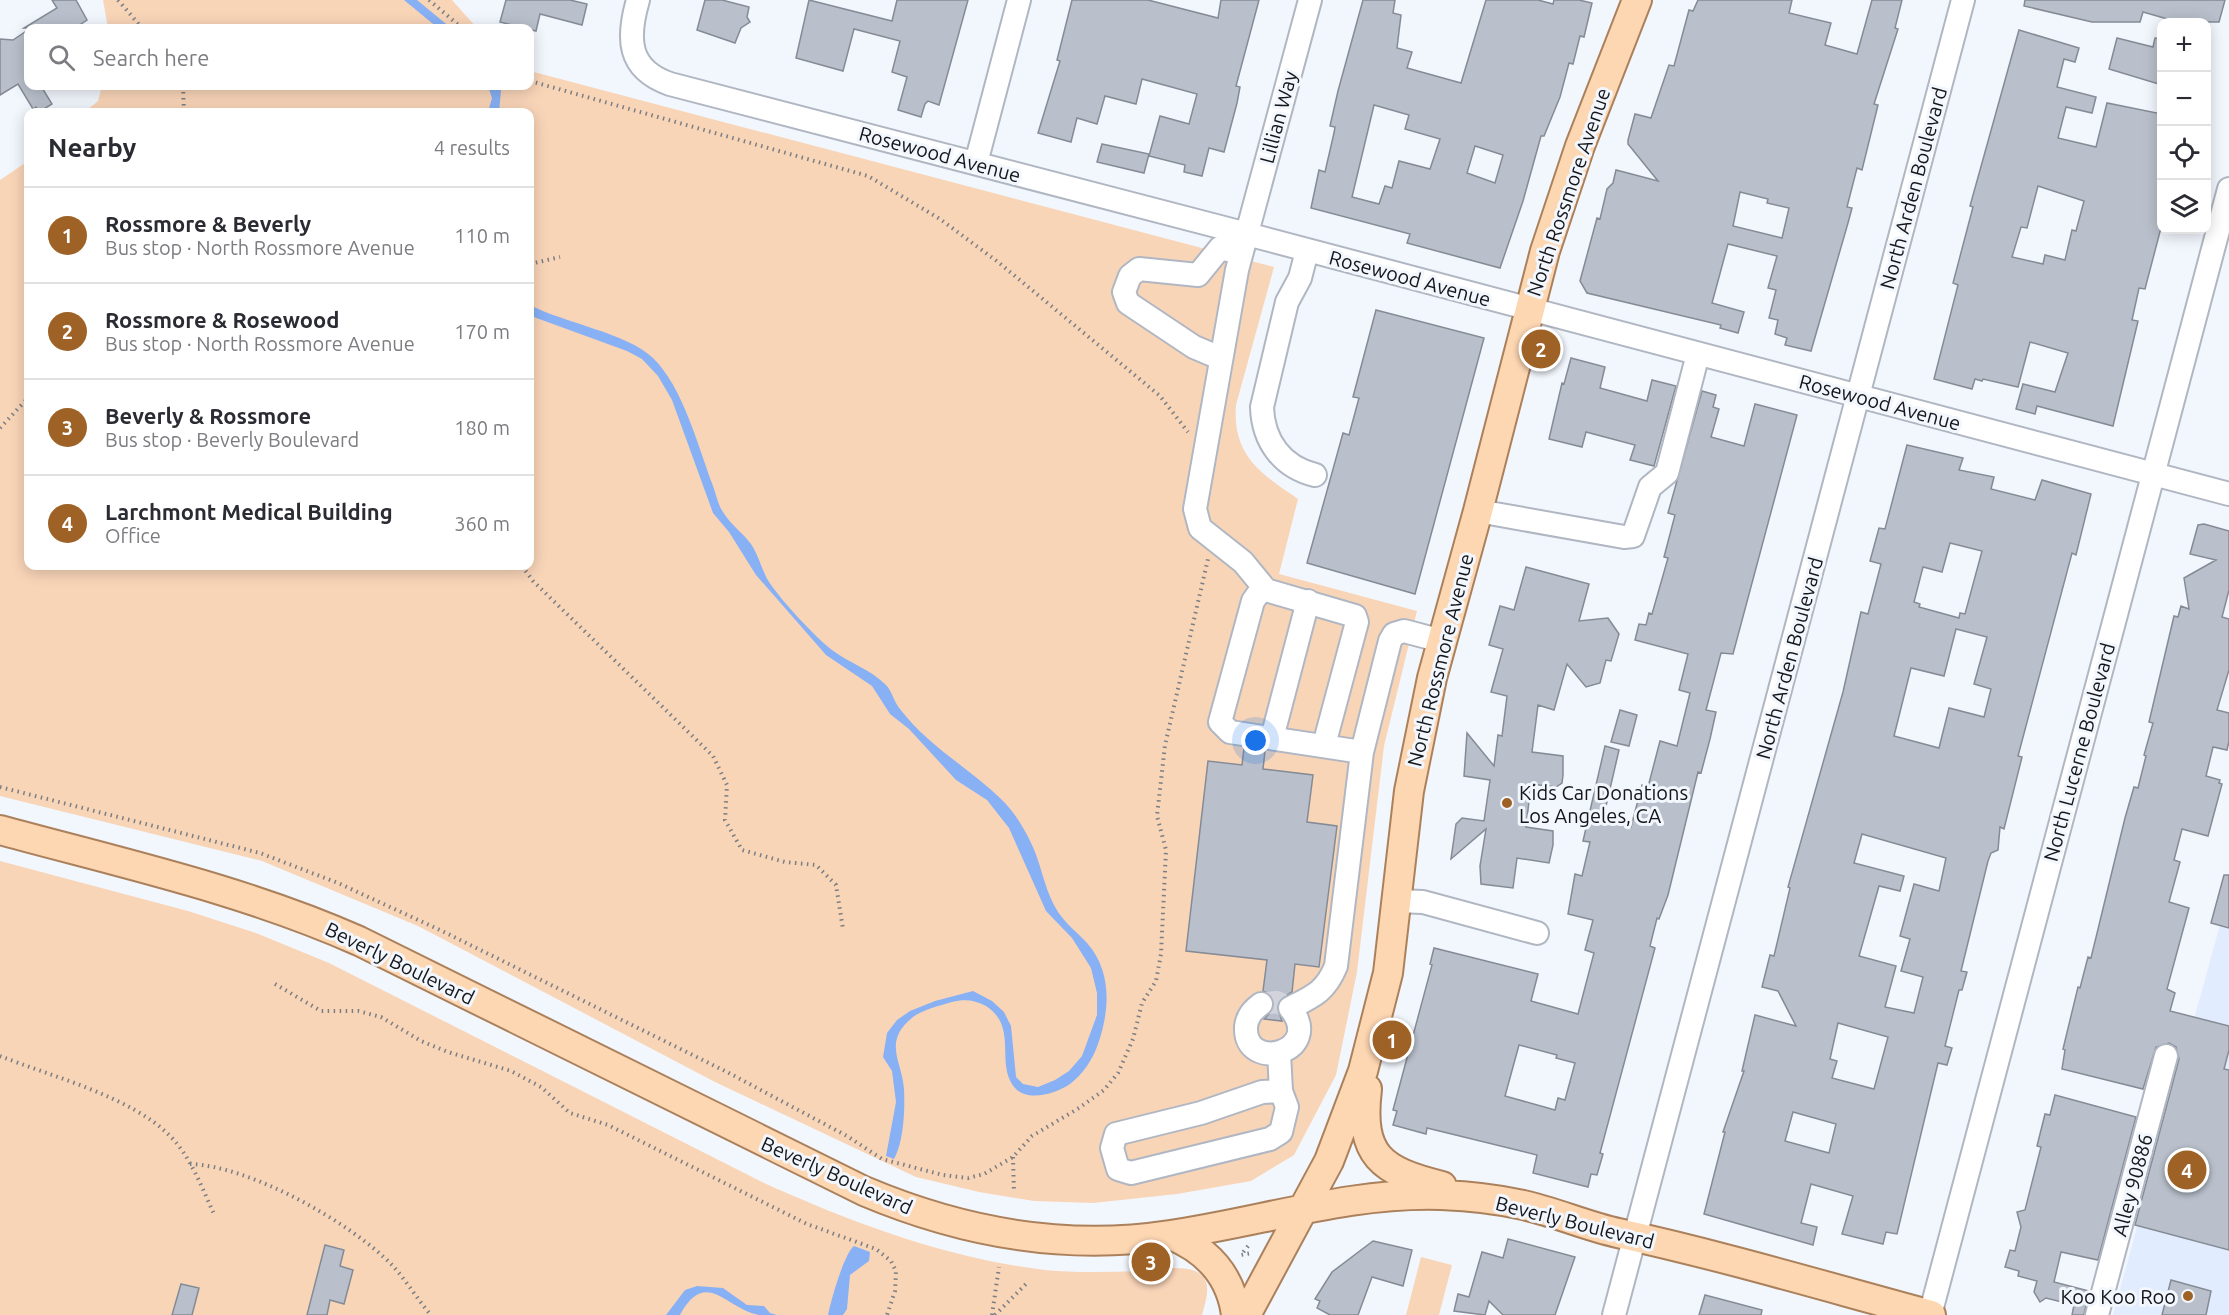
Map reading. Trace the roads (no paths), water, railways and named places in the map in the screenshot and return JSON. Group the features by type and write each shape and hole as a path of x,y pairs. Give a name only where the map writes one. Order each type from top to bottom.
{"main road":[{"name":"North Rossmore Avenue","path":"1246,1315 1329,1161 1342,1132 1372,1041 1388,973 1415,753 1442,641 1478,511 1528,309 1580,146 1637,0"},
{"name":"Beverly Boulevard","path":"0,830 243,895 306,918 358,941 825,1173 897,1205 954,1223 1049,1239 1123,1241 1171,1235 1349,1200 1408,1195 1444,1195 1523,1205 1930,1315"},
{"path":"1372,1041 1365,1126 1370,1144 1380,1160 1395,1172 1413,1179 1523,1205"},
{"path":"1171,1235 1191,1244 1208,1256 1220,1270 1232,1292 1236,1315"}],"street":[{"name":"Rosewood Avenue","path":"638,0 630,39 636,57 644,70 655,79 670,84 976,163 1244,243 1307,251 2229,494"},
{"path":"976,163 1018,0"},
{"name":"Lillian Way","path":"1266,590 1243,562 1200,528 1196,520 1197,492 1220,358 1244,243 1310,0"},
{"name":"North Arden Boulevard","path":"1614,1315 1963,0"},
{"name":"North Lucerne Boulevard","path":"1930,1315 2229,189"},
{"path":"1220,358 1194,347 1128,303 1124,292 1130,276 1139,269 1198,275 1220,248 1244,243"},
{"path":"1307,251 1300,278 1287,302 1264,398 1263,422 1275,451 1298,471 1315,475"},
{"path":"1478,511 1624,537 1633,536 1650,487 1668,474 1698,354"},
{"path":"1324,745 1357,622 1355,616 1266,590 1258,594 1253,601 1220,722 1230,732 1362,752"},
{"path":"1272,738 1308,601"},
{"path":"1261,1004 1249,1016 1246,1032 1249,1041 1262,1052 1279,1053 1287,1050 1297,1038 1298,1022 1290,1008 1316,995 1329,983 1336,966 1362,752 1387,652 1395,634 1404,631 1442,641"},
{"path":"1398,902 1423,902 1537,933"},
{"path":"1279,1053 1281,1091 1287,1107 1281,1132 1270,1139 1131,1173 1118,1169 1112,1148 1116,1134 1201,1113 1262,1092 1281,1091"},
{"name":"Alley 90886","path":"2097,1315 2166,1056"}],"water":[{"path":"404,0 417,0 446,24 433,24"},
{"path":"489,90 501,90 499,108 489,108 492,98"},
{"path":"534,307 612,335 642,349 653,358 664,370 681,401 721,509 751,544 774,590 825,644 886,685 898,706 911,722 935,745 989,788 1016,817 1032,845 1054,905 1064,920 1095,954 1105,978 1105,1018 1098,1044 1087,1066 1070,1084 1048,1094 1040,1095 1024,1094 1017,1090 1008,1075 1001,1023 986,1006 974,1001 961,1001 926,1010 913,1017 898,1035 896,1052 904,1089 903,1125 900,1144 894,1159 886,1156 896,1102 892,1071 883,1057 887,1033 897,1020 910,1011 935,1001 973,991 992,1001 1004,1012 1011,1026 1016,1077 1023,1084 1038,1087 1069,1071 1082,1056 1097,1015 1097,993 1091,968 1072,938 1046,911 1009,828 987,800 956,780 909,729 890,714 872,686 826,655 756,575 729,532 713,513 672,400 658,376 642,359 627,351 534,317"},
{"path":"854,1246 870,1252 869,1261 850,1275 847,1309 843,1315 828,1315 842,1267"},
{"path":"697,1286 723,1288 747,1305 764,1306 770,1313 777,1315 759,1315 747,1311 708,1292 699,1294 690,1301 680,1315 666,1315 685,1290"}],"tunnel":[{"path":"1261,1004 1277,1002 1290,1008"}],"place":[{"name":"Rossmore & Rosewood","path":"1541,349"},
{"name":"Kids Car Donations Los Angeles, CA","path":"1507,803"},
{"name":"Rossmore & Beverly","path":"1392,1040"},
{"name":"Larchmont Medical Building","path":"2187,1170"},
{"name":"Beverly & Rossmore","path":"1151,1262"},
{"name":"Koo Koo Roo","path":"2188,1296"}]}
